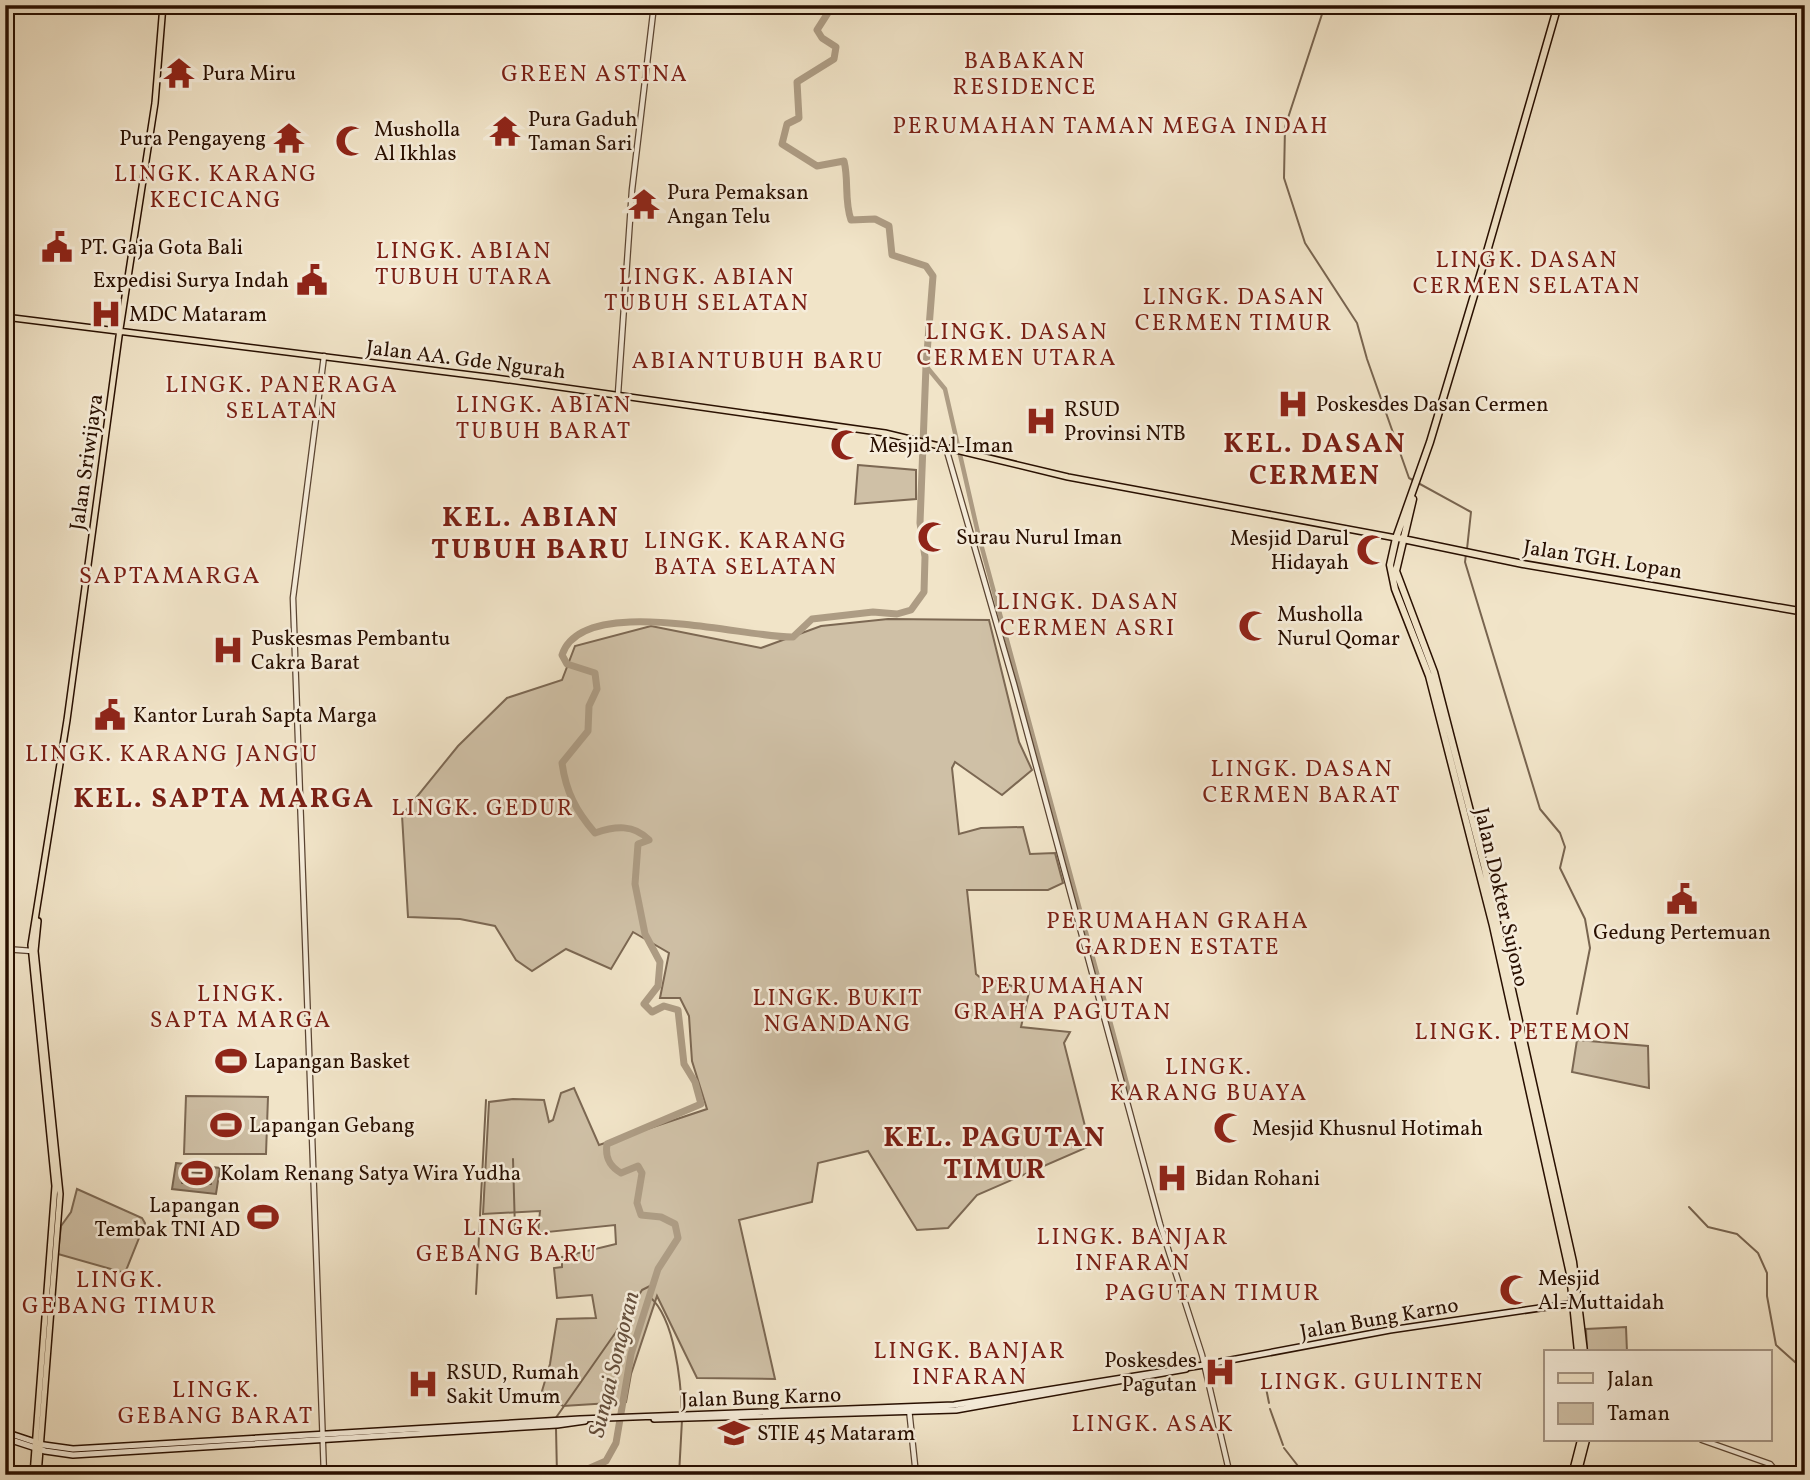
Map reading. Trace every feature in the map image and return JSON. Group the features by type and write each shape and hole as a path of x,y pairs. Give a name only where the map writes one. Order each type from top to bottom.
{"highway":[{"name":"Jalan Dokter Sujono","path":"1558,5 1485,262 1390,565 1392,581 1429,677 1478,853 1521,1035 1577,1302 1578,1350"},
{"name":"Jalan TGH. Lopan","path":"1399,538 1805,612"},
{"path":"1577,1302 1584,1350"},
{"path":"1572,1475 1580,1442"},
{"path":"1577,1475 1585,1442"}],"main road":[{"name":"Jalan Sriwijaya","path":"38,1446 60,1194 32,951 120,329 155,103 163,5"},
{"name":"Jalan AA. Gde Ngurah","path":"5,317 120,329 618,394 922,441 1068,477 1399,538"},
{"name":"Jalan Bung Karno","path":"1012,1398 1204,1366 1390,1330 1577,1302"},
{"name":"Jalan Bung Karno","path":"1012,1398 1189,1368"},
{"path":"5,1438 65,1449 128,1449 625,1419 956,1410 1012,1398"},
{"path":"5,1432 38,1446"},
{"path":"36,1475 38,1446"}],"street":[{"path":"618,394 632,190 653,5"},
{"path":"324,356 293,598 324,1475"},
{"path":"946,448 1014,684 1161,1228 1204,1366 1230,1475"},
{"path":"5,949 32,951"},
{"path":"909,1411 916,1475"},
{"path":"1708,1442 1770,1464 1779,1475"}],"green space":[{"path":"858,465 916,470 916,499 855,504"},
{"path":"888,619 989,620 1019,742 1032,770 1002,795 955,762 952,768 959,834 981,828 1023,827 1030,854 1055,853 1063,883 1048,890 967,890 976,974 983,980 992,979 1029,992 1021,1027 1070,1032 1064,1043 1090,1146 977,1195 948,1228 917,1230 868,1151 818,1163 812,1202 739,1220 775,1379 697,1378 657,1296 631,1374 626,1402 563,1406 542,1391 550,1364 557,1319 596,1318 592,1295 557,1298 554,1268 562,1267 562,1257 616,1244 615,1225 538,1233 540,1211 483,1214 489,1102 513,1099 544,1100 549,1122 553,1120 561,1093 574,1088 599,1145 707,1109 692,1061 689,1016 680,998 660,998 669,953 633,932 611,969 566,949 532,971 516,960 495,926 460,919 408,917 402,815 458,746 507,698 562,680 575,646 651,626 761,648 821,626"},
{"path":"1577,1040 1648,1046 1649,1088 1572,1072"},
{"name":"Lapangan Gebang","path":"186,1096 268,1097 266,1154 184,1154"},
{"path":"77,1189 142,1218 145,1223 125,1273 58,1254 61,1226 71,1212"},
{"path":"1626,1327 1627,1350 1587,1350 1586,1329"}],"water":[{"name":"Kolam Renang Satya Wira Yudha","path":"176,1163 220,1168 216,1194 172,1189"}],"waterway":[{"name":"Sungai Songoran","path":"574,1475 606,1461 616,1443 631,1354 658,1269 678,1238 675,1224 661,1217 641,1215 637,1203 642,1173 638,1166 621,1173 613,1167 609,1161 607,1144 701,1104 695,1082 684,1064 678,1010 664,1006 652,1012 644,1004 658,986 660,962 645,934 635,884 638,844 649,840 637,831 624,828 595,833 577,809 566,783 562,763 588,731 589,706 597,689 595,673 567,664 562,655 576,636 600,626 631,622 667,623 793,637 812,619 873,612 897,614 911,610 924,592 925,557 920,523 926,366 933,276 926,266 892,255 889,226 875,219 851,220 844,161 817,166 782,144 787,124 799,118 797,82 834,59 836,47 822,38 817,30 833,5"},
{"path":"1325,5 1285,127 1284,178 1305,243 1357,323 1409,478 1471,512 1467,549"},
{"path":"926,366 945,389 978,533 1130,1095"},
{"path":"1466,554 1465,562 1540,809 1560,833 1565,847 1560,868 1585,919 1590,948 1577,1014"},
{"path":"476,1294 486,1100"},
{"path":"513,1159 515,1230"},
{"path":"1689,1207 1708,1227 1737,1234 1758,1253 1767,1273 1767,1296 1776,1345 1805,1371"},
{"path":"555,1419 642,1290 652,1285"},
{"path":"650,1297 659,1307 671,1335 678,1369 682,1414"},
{"path":"1266,1388 1269,1403"},
{"path":"1270,1409 1283,1445"},
{"path":"679,1475 682,1420"},
{"path":"556,1428 557,1475"},
{"path":"1284,1448 1305,1475"}],"place":[{"name":"Pura Miru","path":"179,73"},
{"name":"Pura Gaduh Taman Sari","path":"505,131"},
{"name":"Pura Pengayeng","path":"289,138"},
{"name":"Musholla Al Ikhlas","path":"351,141"},
{"name":"Pura Pemaksan Angan Telu","path":"644,204"},
{"name":"PT. Gaja Gota Bali","path":"57,247"},
{"name":"Expedisi Surya Indah","path":"312,280"},
{"name":"MDC Mataram","path":"106,314"},
{"name":"Poskesdes Dasan Cermen","path":"1293,404"},
{"name":"RSUD Provinsi NTB","path":"1041,421"},
{"name":"Mesjid Al-Iman","path":"846,445"},
{"name":"Surau Nurul Iman","path":"933,537"},
{"name":"Mesjid Darul Hidayah","path":"1372,550"},
{"name":"Musholla Nurul Qomar","path":"1254,626"},
{"name":"Puskesmas Pembantu Cakra Barat","path":"228,650"},
{"name":"Kantor Lurah Sapta Marga","path":"110,715"},
{"name":"Gedung Pertemuan","path":"1682,899"},
{"name":"Lapangan Basket","path":"231,1061"},
{"name":"Lapangan Gebang","path":"226,1125"},
{"name":"Mesjid Khusnul Hotimah","path":"1229,1128"},
{"name":"Kolam Renang Satya Wira Yudha","path":"197,1173"},
{"name":"Bidan Rohani","path":"1172,1178"},
{"name":"Lapangan Tembak TNI AD","path":"263,1217"},
{"name":"Mesjid Al-Muttaidah","path":"1515,1290"},
{"name":"Poskesdes Pagutan","path":"1220,1372"},
{"name":"RSUD, Rumah Sakit Umum","path":"423,1384"},
{"name":"STIE 45 Mataram","path":"734,1433"}],"district":[{"name":"GREEN ASTINA","path":"595,73"},
{"name":"BABAKAN RESIDENCE","path":"1025,73"},
{"name":"PERUMAHAN TAMAN MEGA INDAH","path":"1111,125"},
{"name":"LINGK. KARANG KECICANG","path":"216,186"},
{"name":"LINGK. ABIAN TUBUH UTARA","path":"464,263"},
{"name":"LINGK. DASAN CERMEN SELATAN","path":"1527,272"},
{"name":"LINGK. ABIAN TUBUH SELATAN","path":"707,289"},
{"name":"LINGK. DASAN CERMEN TIMUR","path":"1234,309"},
{"name":"LINGK. DASAN CERMEN UTARA","path":"1017,344"},
{"name":"ABIANTUBUH BARU","path":"758,360"},
{"name":"LINGK. PANERAGA SELATAN","path":"282,397"},
{"name":"LINGK. ABIAN TUBUH BARAT","path":"544,417"},
{"name":"KEL. DASAN CERMEN","path":"1315,458"},
{"name":"KEL. ABIAN TUBUH BARU","path":"531,532"},
{"name":"LINGK. KARANG BATA SELATAN","path":"746,553"},
{"name":"SAPTAMARGA","path":"170,575"},
{"name":"LINGK. DASAN CERMEN ASRI","path":"1088,614"},
{"name":"LINGK. KARANG JANGU","path":"172,753"},
{"name":"LINGK. DASAN CERMEN BARAT","path":"1302,781"},
{"name":"KEL. SAPTA MARGA","path":"224,797"},
{"name":"LINGK. GEDUR","path":"483,807"},
{"name":"PERUMAHAN GRAHA GARDEN ESTATE","path":"1178,933"},
{"name":"PERUMAHAN GRAHA PAGUTAN","path":"1063,998"},
{"name":"LINGK. SAPTA MARGA","path":"241,1006"},
{"name":"LINGK. BUKIT NGANDANG","path":"838,1010"},
{"name":"LINGK. PETEMON","path":"1523,1031"},
{"name":"LINGK. KARANG BUAYA","path":"1209,1079"},
{"name":"KEL. PAGUTAN TIMUR","path":"995,1152"},
{"name":"LINGK. GEBANG BARU","path":"507,1240"},
{"name":"LINGK. BANJAR INFARAN","path":"1133,1249"},
{"name":"LINGK. GEBANG TIMUR","path":"120,1292"},
{"name":"PAGUTAN TIMUR","path":"1213,1292"},
{"name":"LINGK. BANJAR INFARAN","path":"970,1363"},
{"name":"LINGK. GULINTEN","path":"1372,1381"},
{"name":"LINGK. GEBANG BARAT","path":"216,1402"},
{"name":"LINGK. ASAK","path":"1153,1423"}]}
